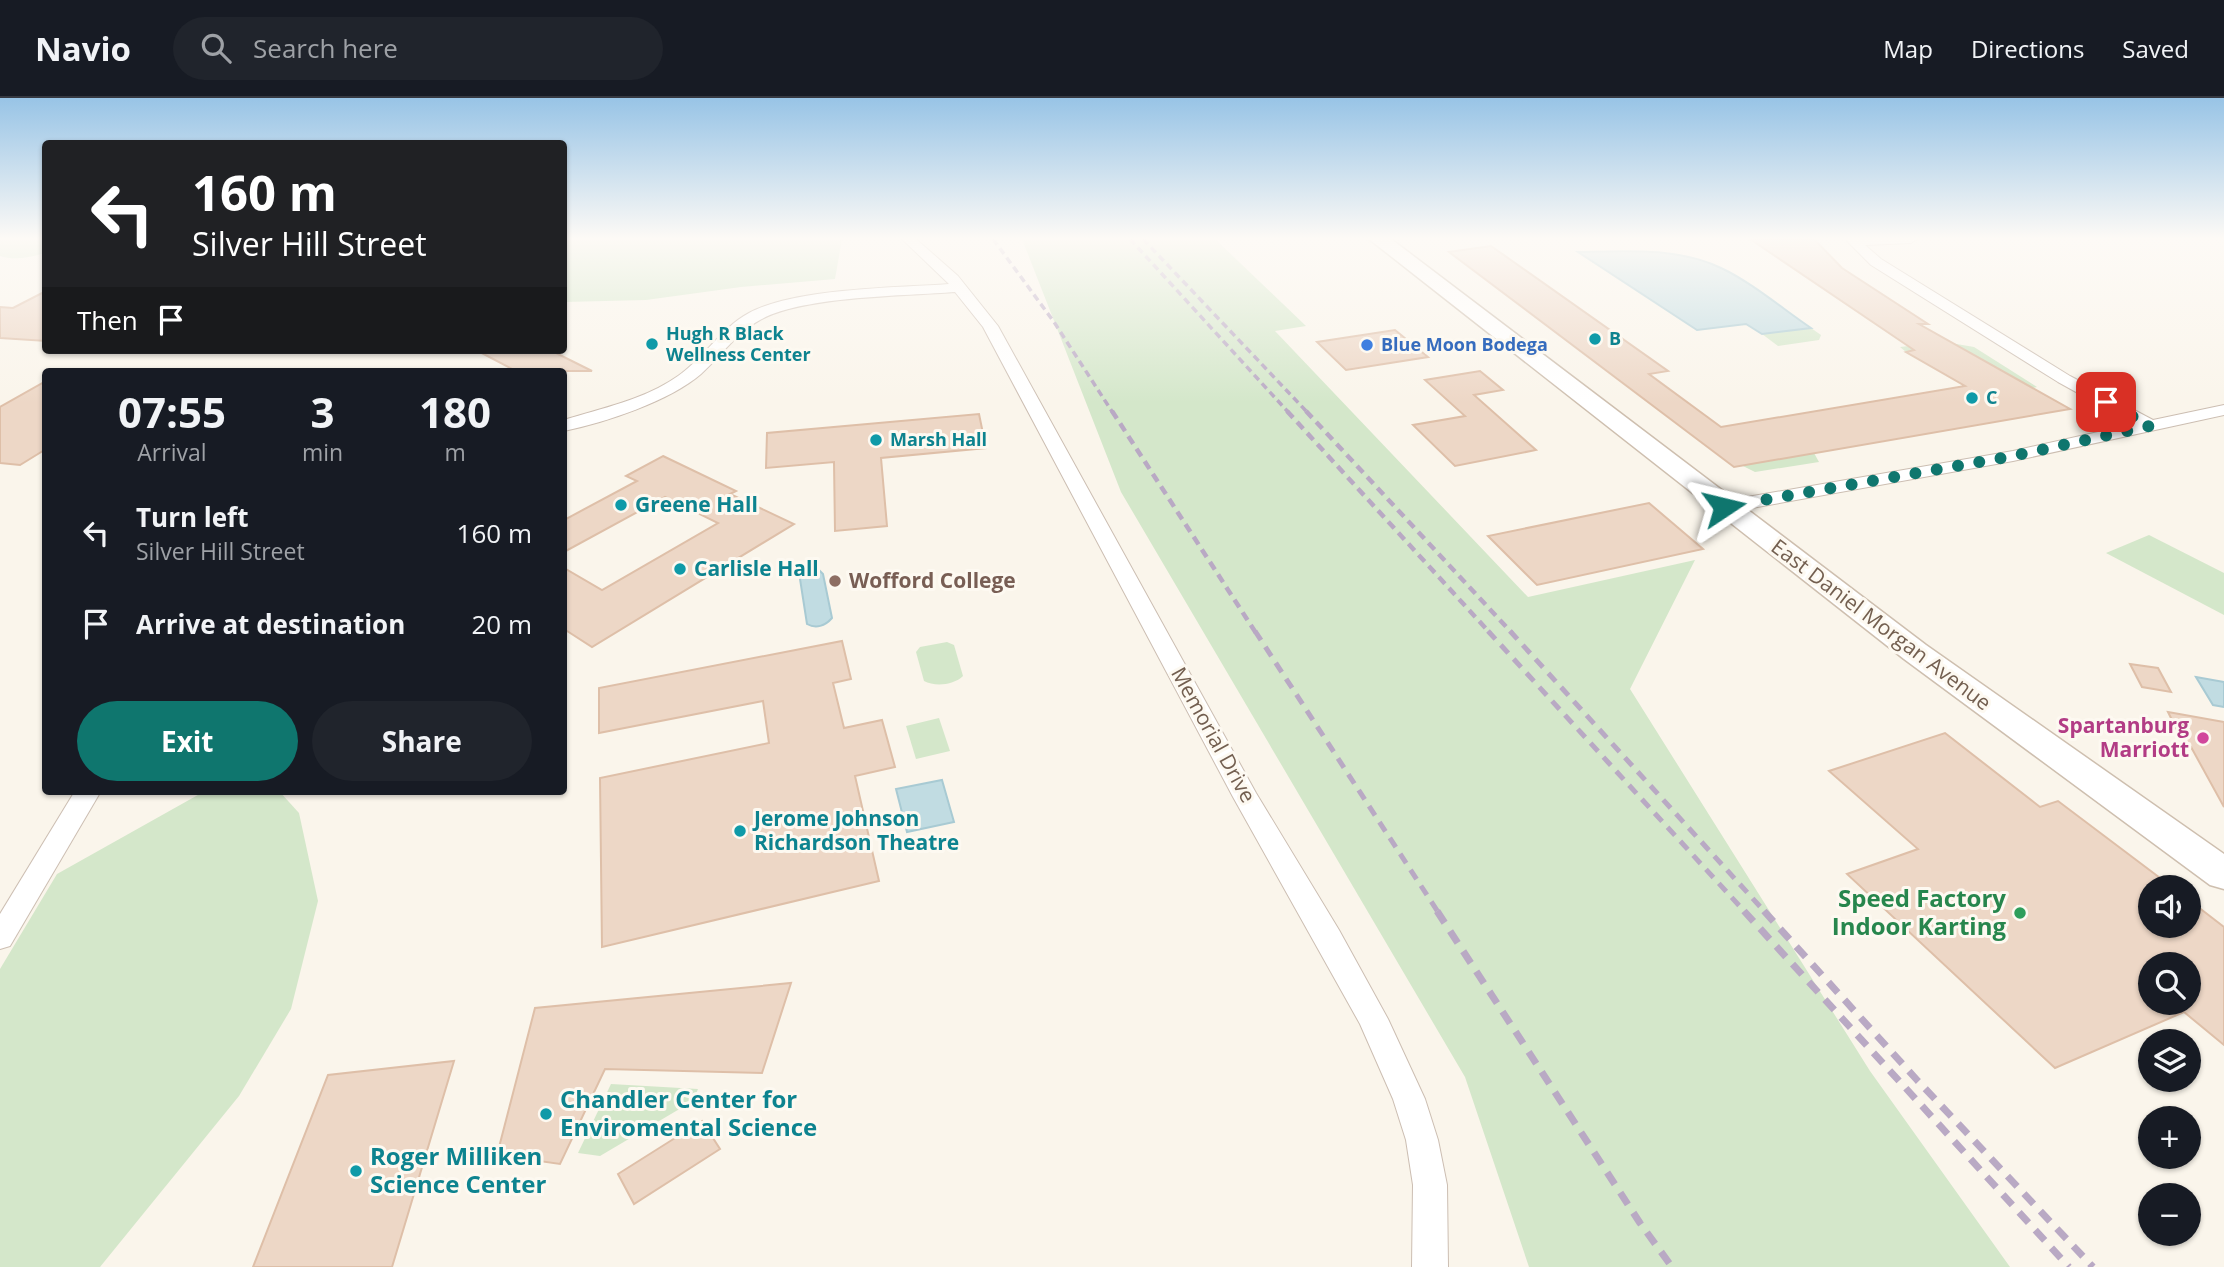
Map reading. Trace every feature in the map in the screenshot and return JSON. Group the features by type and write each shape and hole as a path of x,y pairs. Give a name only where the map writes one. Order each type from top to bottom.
{"main road":[{"name":"East Daniel Morgan Avenue","path":"1448,294 1915,652 2224,874"}],"street":[{"path":"567,425 622,407 680,382 701,368 719,343 738,325 769,310 805,301 887,294"},
{"name":"Memorial Drive","path":"965,294 990,326 1246,797 1329,937 1373,1020 1409,1099 1422,1140 1430,1185 1430,1267"},
{"path":"1927,294 2053,372 2150,426"},
{"path":"1724,507 2013,456 2224,410"},
{"path":"0,938 86,795"}],"green space":[{"path":"567,294 693,294 646,300 567,302"},
{"path":"1043,294 1272,294 1306,326 1275,331 1528,597 1695,560 1630,689 1870,1071 2010,1267 1529,1267 1465,1077 1121,492"},
{"path":"1811,328 1821,335 1819,340 1778,346 1762,334"},
{"path":"1945,342 1974,347 2037,387 2033,388 1955,344 1906,352 1900,347"},
{"path":"1814,453 1819,462 1755,472 1741,465"},
{"path":"2149,535 2224,573 2224,615 2106,553"},
{"path":"947,642 954,645 963,676 944,684 924,681 916,652 920,647"},
{"path":"939,718 950,751 916,759 906,726"},
{"path":"198,795 283,795 299,813 318,901 291,1009 239,1096 100,1267 0,1267 0,969 57,874"},
{"path":"611,1084 698,1089 693,1101 600,1156 578,1153"}],"water":[{"path":"1641,294 1763,294 1811,328 1762,334 1746,324 1697,330"},
{"path":"819,570 823,574 832,618 817,626 807,624 800,579 804,572"},
{"path":"2196,677 2224,682 2224,707 2213,705"},
{"path":"942,780 954,822 907,832 896,789"}],"building":[{"path":"42,294 42,341 0,338 0,307 13,308"},
{"path":"1504,294 1558,294 1668,371 1649,374 1721,427 1965,386 1906,352 1914,350 1831,294 1881,294 1928,324 1919,324 2070,409 1734,467"},
{"name":"Blue Moon Bodega","path":"1395,330 1428,357 1346,370 1317,342"},
{"path":"484,354 558,354 592,371 567,371 567,368 510,368"},
{"path":"1480,371 1503,390 1474,395 1536,450 1455,466 1413,425 1465,416 1425,380"},
{"path":"42,383 42,451 20,465 0,463 0,407"},
{"name":"Marsh Hall","path":"979,414 986,448 881,458 887,526 835,531 834,462 766,468 767,433"},
{"path":"663,456 736,491 730,494 794,524 592,647 567,631 567,570 602,590 718,523 665,497 567,550 567,518 637,481 626,476"},
{"path":"1649,503 1703,549 1537,585 1488,536"},
{"path":"842,641 851,679 833,683 844,728 882,720 895,767 855,776 879,881 602,947 600,778 769,743 763,701 599,733 599,688"},
{"path":"2130,664 2158,668 2171,692 2142,687"},
{"name":"Spartanburg Marriott","path":"2168,712 2224,722 2224,807 2191,747 2185,746"},
{"name":"Speed Factory Indoor Karting","path":"1945,733 2040,807 2058,801 2156,875 2138,875 2138,938 2201,938 2201,909 2224,927 2224,1045 2188,1015 2201,1015 2201,952 2138,952 2138,1015 2177,1015 2145,1029 2138,1029 2138,1032 2055,1068 1847,874 1918,849 1829,771"},
{"name":"Chandler Center for Enviromental Science","path":"791,983 762,1073 605,1069 560,1164 497,1155 535,1008"},
{"name":"Roger Milliken Science Center","path":"454,1061 392,1267 253,1267 328,1075"},
{"path":"702,1121 720,1149 634,1204 618,1174"}],"railway":[{"path":"1033,294 1113,413"},
{"path":"1180,294 1289,413"},
{"path":"1195,294 1308,413"},
{"path":"1112,411 1256,633"},
{"path":"1287,411 1490,633"},
{"path":"1306,411 1512,633"},
{"path":"1255,631 1438,912"},
{"path":"1488,631 1745,912"},
{"path":"1510,631 1765,912"},
{"path":"1437,911 1640,1223 1672,1267"},
{"path":"1744,911 2069,1267"},
{"path":"1764,911 1917,1080 2093,1267"}],"place":[{"name":"B","path":"1595,339"},
{"name":"Hugh R Black Wellness Center","path":"652,344"},
{"name":"Blue Moon Bodega","path":"1367,345"},
{"name":"C","path":"1972,398"},
{"name":"Marsh Hall","path":"876,440"},
{"name":"Greene Hall","path":"621,505"},
{"name":"Carlisle Hall","path":"680,569"},
{"name":"Wofford College","path":"835,581"},
{"name":"Spartanburg Marriott","path":"2203,738"},
{"name":"Jerome Johnson Richardson Theatre","path":"740,831"},
{"name":"Speed Factory Indoor Karting","path":"2020,913"},
{"name":"Chandler Center for Enviromental Science","path":"546,1114"},
{"name":"Roger Milliken Science Center","path":"356,1171"}],"route":[{"path":"1724,507 2013,456 2150,426 2106,402"}]}
